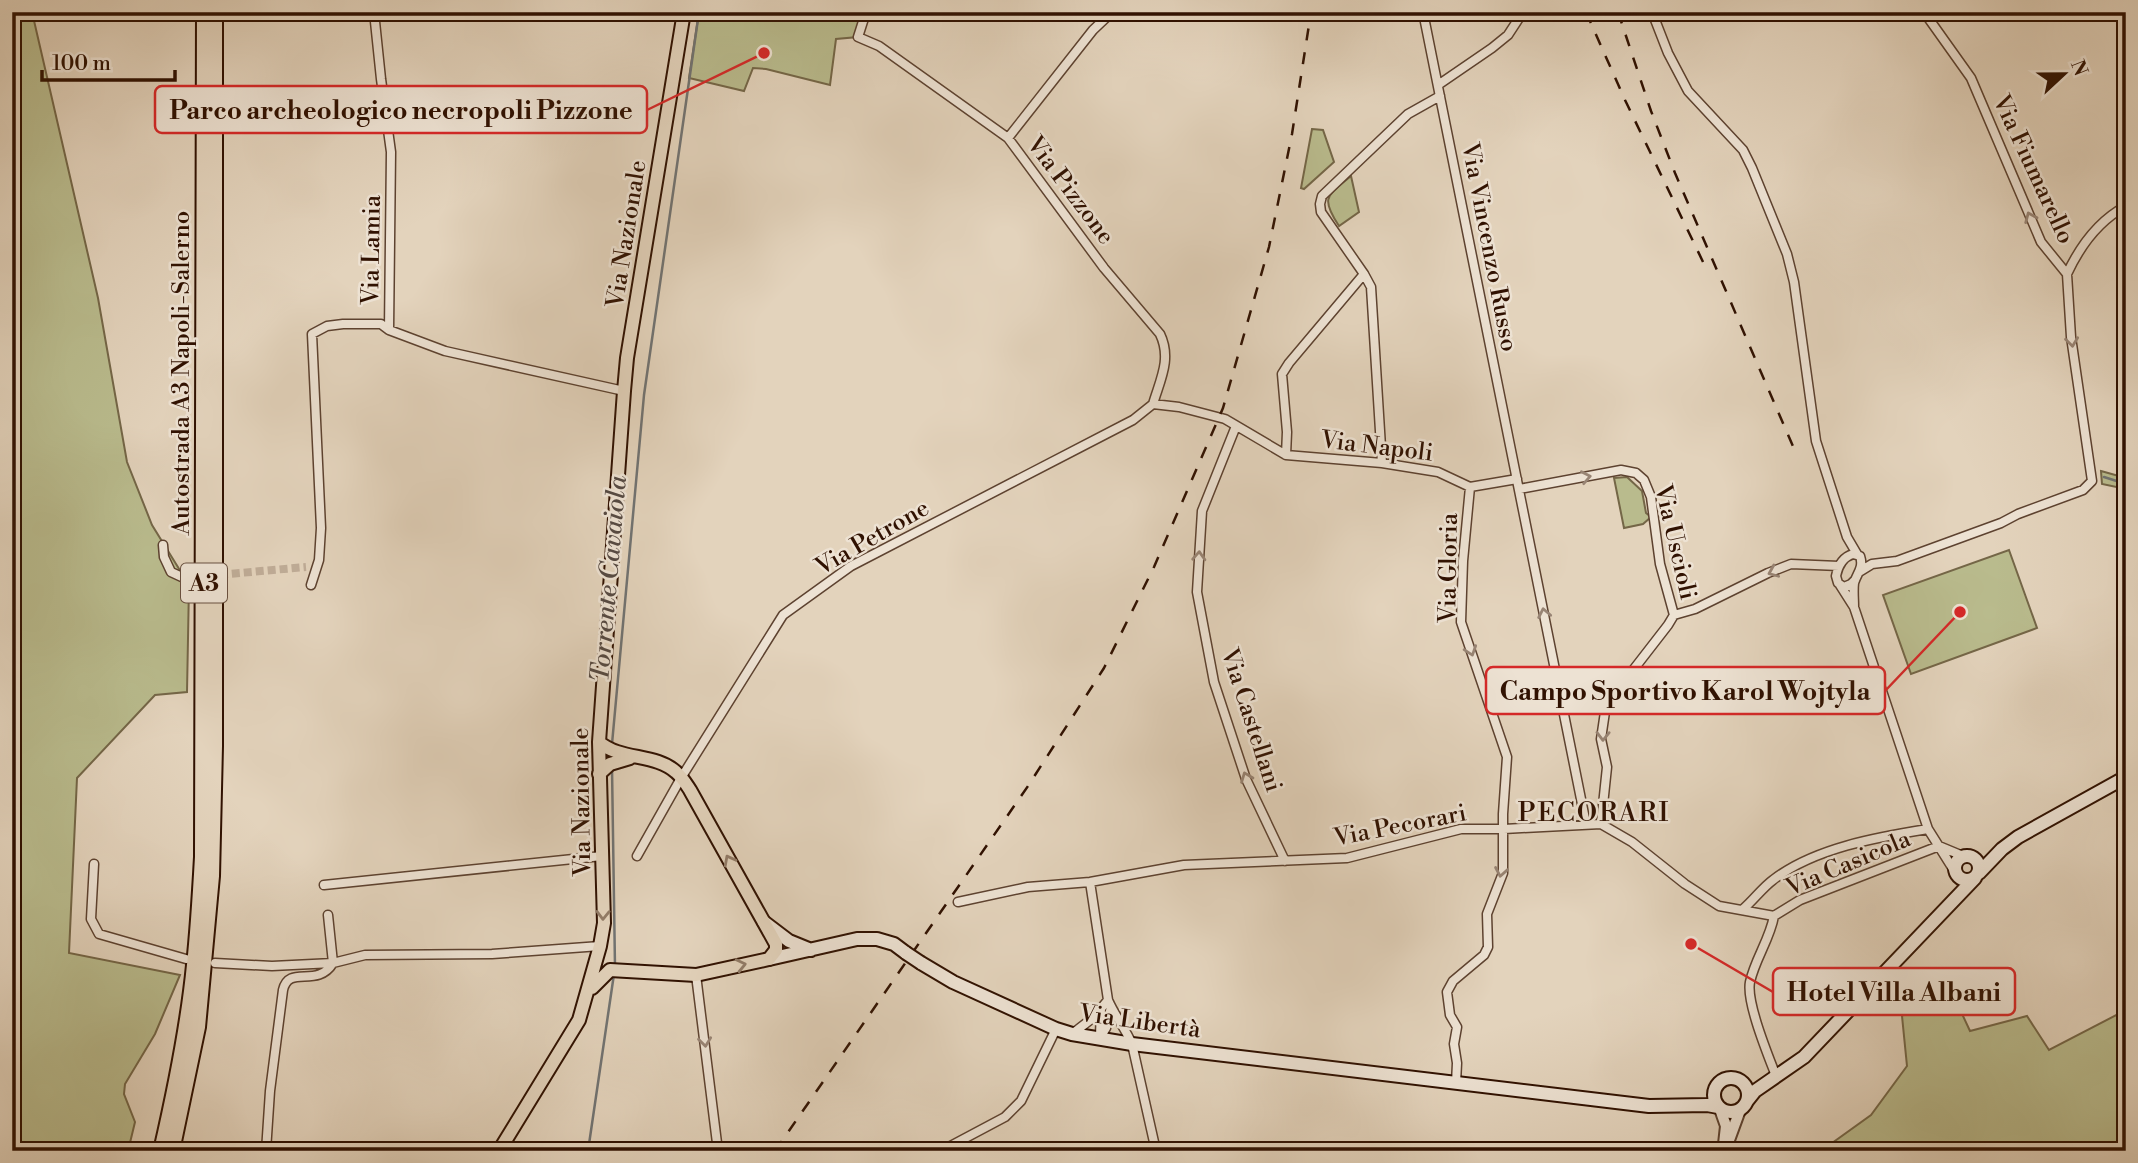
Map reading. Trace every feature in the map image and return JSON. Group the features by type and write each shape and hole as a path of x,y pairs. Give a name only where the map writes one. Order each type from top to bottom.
{"highway":[{"name":"Autostrada A3 Napoli-Salerno","path":"160,1151 174,1092 195,964 202,857 204,12"},
{"name":"Autostrada A3 Napoli-Salerno","path":"172,1151 198,1027 212,876 215,746 215,12"}],"main road":[{"name":"Via Nazionale","path":"499,1151 575,1027 588,995 604,923 599,741 624,391 629,344 684,12"},
{"path":"599,741 608,749 655,761 679,775 776,944 776,950 769,959"},
{"path":"599,774 610,764 634,757"},
{"path":"1716,1085 1713,1097 1719,1108 1731,1113 1744,1105 1755,1091 1789,1070 1804,1057 2002,849 2043,822 2126,777"},
{"path":"1953,902 1955,864 1968,856 2002,849"},
{"path":"1968,856 1979,865 1977,875"},
{"path":"1956,874 1964,880 1977,875"},
{"path":"762,920 789,941 812,950"},
{"name":"Via Libertà","path":"610,970 696,975 857,939 877,939 894,944 953,982 1072,1034 1132,1044 1649,1106 1719,1108"},
{"path":"588,995 595,983 610,970 602,957 600,946"},
{"path":"1687,1105 1725,1079 1776,1076"},
{"path":"1740,1080 1747,1088 1744,1105"}],"street":[{"name":"Via Lamia","path":"374,12 391,152 389,330 445,351 624,391"},
{"path":"866,12 858,37 880,46 1008,138"},
{"name":"Via Pizzone","path":"1112,12 1093,30 1008,138 1104,268 1160,334 1166,347 1165,364 1153,404"},
{"name":"Via Vincenzo Russo","path":"1423,12 1519,489"},
{"path":"1438,85 1508,35 1523,12"},
{"path":"1652,12 1668,53 1688,91 1742,150 1787,254 1794,283 1816,441 1847,537 1862,566 1848,586 1840,585"},
{"name":"Via Fiumarello","path":"1872,564 1897,561 2001,523 2083,490 2092,481 2071,337 2067,274 2041,242 1971,78 1924,12"},
{"path":"1382,463 1371,287 1321,212 1320,204 1322,196 1408,114 1440,96"},
{"path":"2067,274 2076,255 2093,232 2111,214 2126,206"},
{"path":"1286,455 1287,432 1282,374 1364,274"},
{"path":"311,585 319,560 321,528 312,334 327,326 343,324 381,324 389,330"},
{"path":"1153,404 1179,407 1225,419 1236,426"},
{"name":"Via Petrone","path":"637,856 679,775 783,615 851,566 1133,420 1153,404"},
{"name":"Via Napoli","path":"1236,426 1286,455 1382,463 1438,472 1470,487"},
{"name":"Via Castellani","path":"1236,426 1202,511 1197,592 1214,682 1246,779 1285,861"},
{"name":"Via Uscioli","path":"1519,489 1621,470 1636,473 1644,480 1651,497 1660,564 1674,615"},
{"path":"1470,487 1517,479"},
{"name":"Via Gloria","path":"1456,1083 1454,1044 1457,1027 1450,1015 1447,992 1453,981 1484,955 1488,947 1487,914 1503,873 1507,757 1461,622 1470,487"},
{"path":"1519,489 1586,824"},
{"path":"1845,558 1847,537"},
{"path":"163,545 169,569 173,574 184,578"},
{"path":"1860,572 1872,564 1853,554 1845,558 1836,576 1854,607 1928,829 1956,874"},
{"path":"306,567 319,560"},
{"name":"Via Uscioli","path":"1601,824 1607,767 1601,739 1606,705 1674,615 1695,609 1791,564 1839,566"},
{"path":"1854,580 1854,607"},
{"path":"1601,824 1632,842 1685,884 1719,906 1774,916"},
{"name":"Via Pecorari","path":"958,902 1028,887 1090,883 1184,864 1347,858 1461,829 1601,824"},
{"path":"1742,911 1771,881 1797,864 1860,842 1928,829"},
{"path":"1939,846 1968,856"},
{"name":"Via Casicola","path":"1776,1076 1759,1029 1749,984 1774,916 1800,900 1939,846"},
{"path":"324,885 602,856"},
{"path":"94,864 91,919 99,934 186,959"},
{"path":"1090,883 1110,1003 1106,1028 1100,1038"},
{"path":"266,1151 270,1091 285,981 290,977 323,974 333,963 328,915"},
{"path":"215,962 272,966 333,963 365,955 492,954 600,946"},
{"path":"696,975 718,1151"},
{"path":"1072,1034 1110,1003"},
{"path":"1110,1003 1132,1044 1156,1151"},
{"path":"1100,1038 1101,1008"},
{"path":"941,1151 1006,1116 1020,1101 1056,1029"},
{"path":"1724,1151 1744,1105"},
{"path":"1719,1108 1726,1126 1724,1151"}],"green space":[{"path":"12,12 32,12 98,298 127,462 152,525 189,585 187,692 155,695 77,778 69,953 180,975 155,1034 125,1084 124,1094 135,1122 128,1151 12,1151"},
{"path":"699,12 866,12 858,37 836,39 830,85 753,68 744,91 689,78"},
{"path":"1312,129 1323,130 1334,162 1304,189 1301,188"},
{"path":"1351,176 1359,212 1339,226 1329,209 1329,198 1336,188"},
{"path":"2101,471 2126,478 2126,489 2102,484"},
{"path":"1627,477 1642,491 1646,513 1651,517 1643,524 1624,528 1614,478"},
{"path":"2009,550 2037,628 1911,674 1883,595"},
{"path":"1950,988 1970,1031 2027,1016 2049,1050 2126,1010 2126,1151 1821,1151 1871,1115 1907,1066 1902,1016"}],"waterway":[{"name":"Torrente Cavaiola","path":"612,744 644,395 699,12"},
{"path":"2104,477 2126,484"},
{"name":"Torrente Cavaiola","path":"612,768 615,967"},
{"name":"Torrente Cavaiola","path":"588,1151 614,974"}],"tunnel":[{"path":"184,578 306,567"}],"railway":[{"path":"775,1151 1028,786 1104,668 1154,567 1223,408 1269,247 1292,134 1311,12"},
{"path":"1586,12 1705,266"},
{"path":"1618,12 1675,173 1795,451"}],"place":[{"name":"Parco archeologico necropoli Pizzone","path":"764,53"},
{"name":"Campo Sportivo Karol Wojtyla","path":"1960,612"},
{"name":"Hotel Villa Albani","path":"1691,944"}],"district":[{"name":"PECORARI","path":"1594,812"}]}
